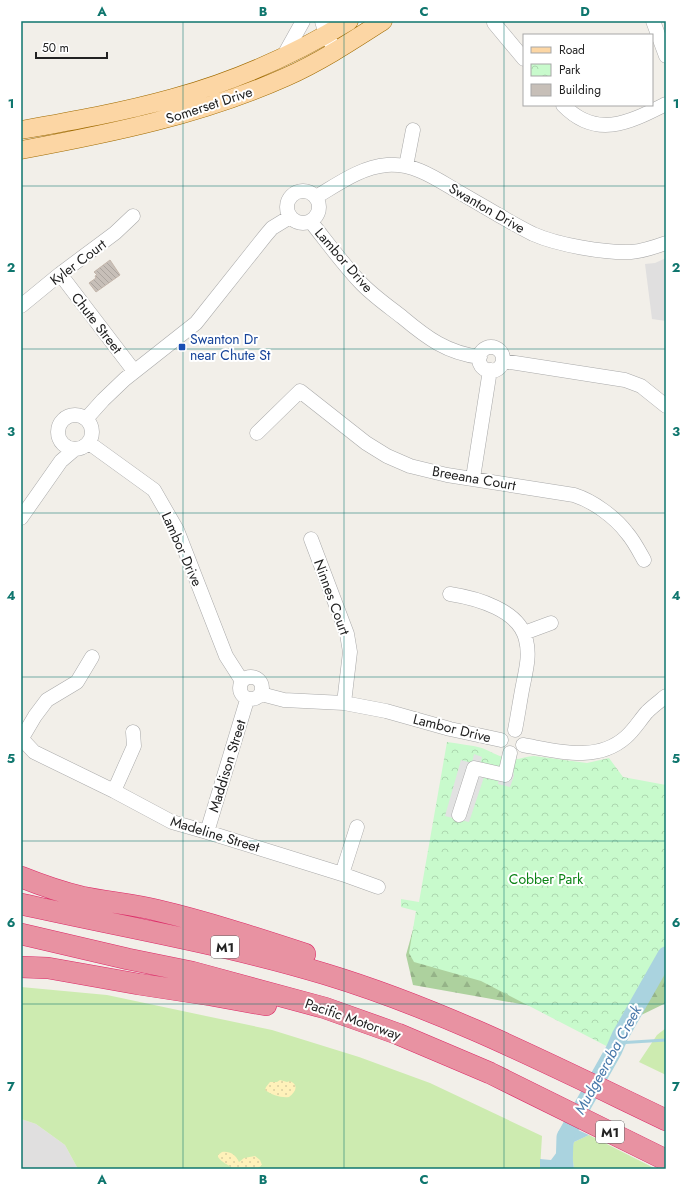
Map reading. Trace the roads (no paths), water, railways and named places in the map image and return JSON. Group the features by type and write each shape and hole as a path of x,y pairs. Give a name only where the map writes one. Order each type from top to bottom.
{"highway":[{"path":"21,877 38,884 82,897 155,910 248,935 341,966 394,986 424,1009"},
{"name":"M1","path":"21,904 228,948 327,975 424,1009 463,1025 666,1120"},
{"name":"Pacific Motorway","path":"21,934 192,972 325,1008 398,1034 490,1073 666,1159"},
{"path":"21,966 54,969 210,995 302,1013 325,1008"}],"main road":[{"name":"Somerset Drive","path":"21,130 108,114 174,98 207,88 283,58 324,28 347,21"},
{"name":"Somerset Drive","path":"21,150 148,124 199,110 241,96 288,76 336,51 383,21"}],"street":[{"path":"283,58 303,21"},
{"path":"312,21 316,26 324,28 336,51"},
{"path":"653,21 666,56"},
{"path":"494,23 523,58"},
{"path":"564,106 578,117 595,123 607,125 629,121 666,104"},
{"path":"406,166 413,130"},
{"name":"Swanton Drive","path":"316,197 339,182 370,168 389,164 406,166 425,172 522,228 546,239 572,245 621,252 649,249 666,243"},
{"path":"302,191 308,191 316,197 320,206 319,212 316,218 311,222 304,224 298,223 290,217 287,208 290,197 302,191"},
{"name":"Kyler Court","path":"21,306 60,274 115,233 133,216"},
{"path":"86,419 106,396 134,371 196,324 272,228 290,217"},
{"name":"Lambor Drive","path":"311,222 360,282 415,328 445,348 463,354 480,357"},
{"name":"Chute Street","path":"60,274 134,371"},
{"path":"493,348 500,351 503,361 499,368 490,370 482,367 480,364 480,357 486,349 493,348"},
{"path":"503,361 625,380 641,386 666,406"},
{"path":"473,478 490,370"},
{"name":"Breeana Court","path":"257,433 300,391 356,436 387,456 398,461 447,475 574,495 591,502 627,532 644,560"},
{"path":"21,503 55,454 59,439 59,428 65,418 76,415 81,416 90,424 92,437 89,443 83,448 75,449 66,446 59,439"},
{"name":"Lambor Drive","path":"89,443 154,490 177,530 226,656 242,681 239,689 243,698 248,700"},
{"path":"21,518 60,461 75,449"},
{"name":"Ninnes Court","path":"311,538 347,634 350,652 344,704"},
{"path":"450,594 471,598 501,610 516,621 522,628 527,645 527,661 515,730 522,736 524,740 523,745 518,751 510,753 505,775 474,768 459,815"},
{"path":"524,633 551,623"},
{"path":"22,738 35,716 47,700 77,682 92,657"},
{"path":"242,681 248,677 256,678 261,683 261,694 256,699 248,700"},
{"name":"Lambor Drive","path":"261,694 284,700 344,704 386,711 450,729 500,740"},
{"path":"523,745 577,754 588,753 614,746 624,739 647,712 666,696"},
{"name":"Maddison Street","path":"207,832 248,700"},
{"name":"Lambor Drive","path":"510,753 502,747 500,740 507,731 515,730"},
{"path":"114,791 134,746 133,732"},
{"name":"Madeline Street","path":"22,738 34,752 114,791 172,822 342,874 378,887"},
{"path":"342,874 357,827"}],"water":[{"path":"565,1124 589,1135 574,1142 572,1157 574,1169 540,1169 540,1159 551,1160 557,1152 558,1132"}],"waterway":[{"name":"Mudgeeraba Creek","path":"564,1169 565,1137 666,955"},
{"path":"617,1043 666,1040"}],"place":[{"name":"Swanton Dr near Chute St","path":"182,347"}],"park label":[{"name":"Cobber Park","path":"546,879"}]}
